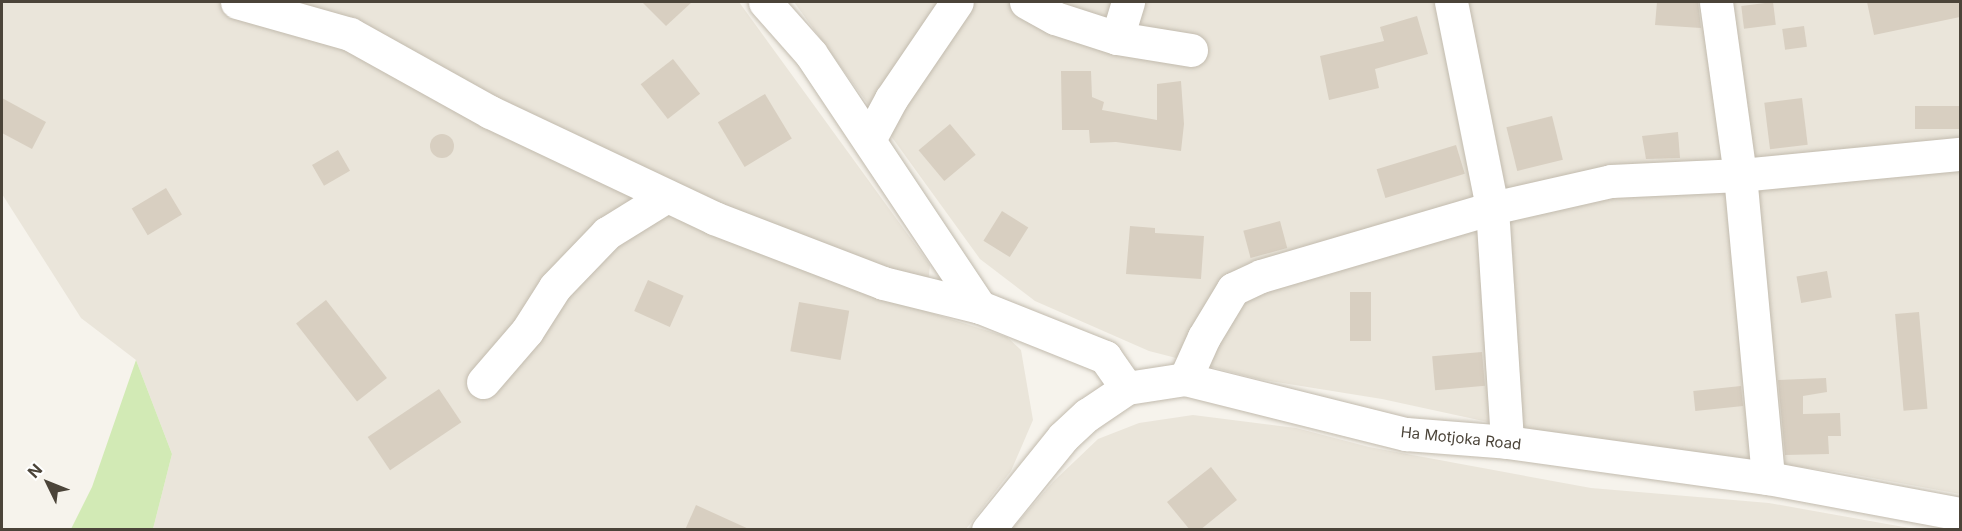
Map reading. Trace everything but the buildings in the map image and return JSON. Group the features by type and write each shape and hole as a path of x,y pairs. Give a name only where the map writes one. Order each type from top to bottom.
{"street":[{"path":"237,2 350,34 490,112 714,218 883,284 980,307 1105,357 1127,388"},
{"path":"765,2 811,54 980,307"},
{"path":"869,141 891,99 957,2"},
{"path":"1026,2 1055,18 1117,38 1191,50"},
{"path":"1117,38 1128,2"},
{"path":"1451,2 1492,208 1507,442"},
{"path":"1716,2 1740,175 1768,478"},
{"path":"1185,379 1204,337 1233,289 1262,276 1492,208 1611,181 1740,175 1960,154"},
{"path":"483,382 527,331 555,287 607,233 667,196"},
{"name":"Ha Motjoka Road","path":"988,530 1063,437 1087,415 1127,388 1185,379 1406,434 1507,442 1768,478 1960,514"}],"shaded area":[{"path":"2,2 739,2 930,265 925,311 1007,337 1021,350 1033,420 1011,471 966,529 153,529 172,454 136,360 81,318 2,194"},
{"path":"794,2 1960,2 1960,494 1840,472 1553,436 1382,399 1258,379 1149,351 1035,301 980,259"},
{"path":"1193,415 1296,428 1369,447 1591,488 1769,503 1915,529 1011,530 1053,482 1098,439 1139,423"}],"green space":[{"path":"136,360 172,454 153,529 71,529 92,487"}]}
